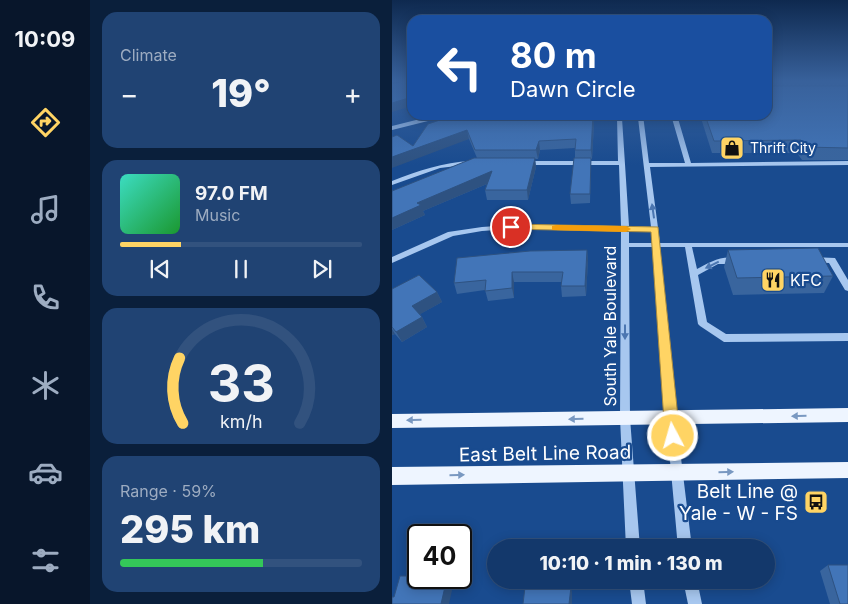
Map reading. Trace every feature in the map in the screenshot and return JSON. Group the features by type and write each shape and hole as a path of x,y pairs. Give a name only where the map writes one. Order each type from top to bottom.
{"main road":[{"name":"East Belt Line Road","path":"392,420 848,415"},
{"name":"East Belt Line Road","path":"392,476 848,470"}],"street":[{"path":"392,128 424,120"},
{"name":"South Yale Boulevard","path":"619,120 625,229 625,418"},
{"path":"641,120 657,245 683,539"},
{"path":"675,120 688,164"},
{"path":"392,183 432,167 453,163 482,163"},
{"path":"512,163 621,163"},
{"path":"647,165 848,163"},
{"path":"392,260 451,234 482,229 511,227 655,229"},
{"path":"625,245 848,245"},
{"path":"688,245 703,324 724,338 848,337"},
{"path":"804,260 832,260 848,288"},
{"path":"694,274 718,261 746,261"},
{"path":"625,418 632,539"},
{"path":"637,589 639,604"},
{"path":"692,589 696,604"}],"building":[{"path":"772,109 848,109 848,148 805,147 801,140 714,141 707,120 772,120"},
{"path":"440,120 593,120 591,150 575,150 576,139 539,141 536,150 475,150 467,130 392,157 392,137 397,135 413,146 428,124"},
{"path":"474,158 535,158 527,190 485,190 492,171 417,203 421,205 392,218 392,191"},
{"path":"574,158 591,158 590,194 570,194"},
{"path":"818,248 833,276 737,278 728,250"},
{"path":"587,250 585,286 561,286 563,272 512,272 512,288 485,291 486,280 454,283 457,258 530,251"},
{"path":"419,275 437,292 412,306 422,317 396,332 392,327 392,289"},
{"path":"828,565 848,565 848,604 840,604"},
{"path":"400,576 407,576 407,589 444,589 441,604 392,604 392,597 394,597"},
{"path":"525,589 571,589 569,604 523,604"}],"slow traffic":[{"path":"556,228 626,229"}],"place":[{"name":"Thrift City","path":"732,148"},
{"name":"KFC","path":"773,280"},
{"name":"Belt Line @ Yale - W - FS","path":"816,502"}],"route":[{"path":"511,227 655,229 673,436"}]}
